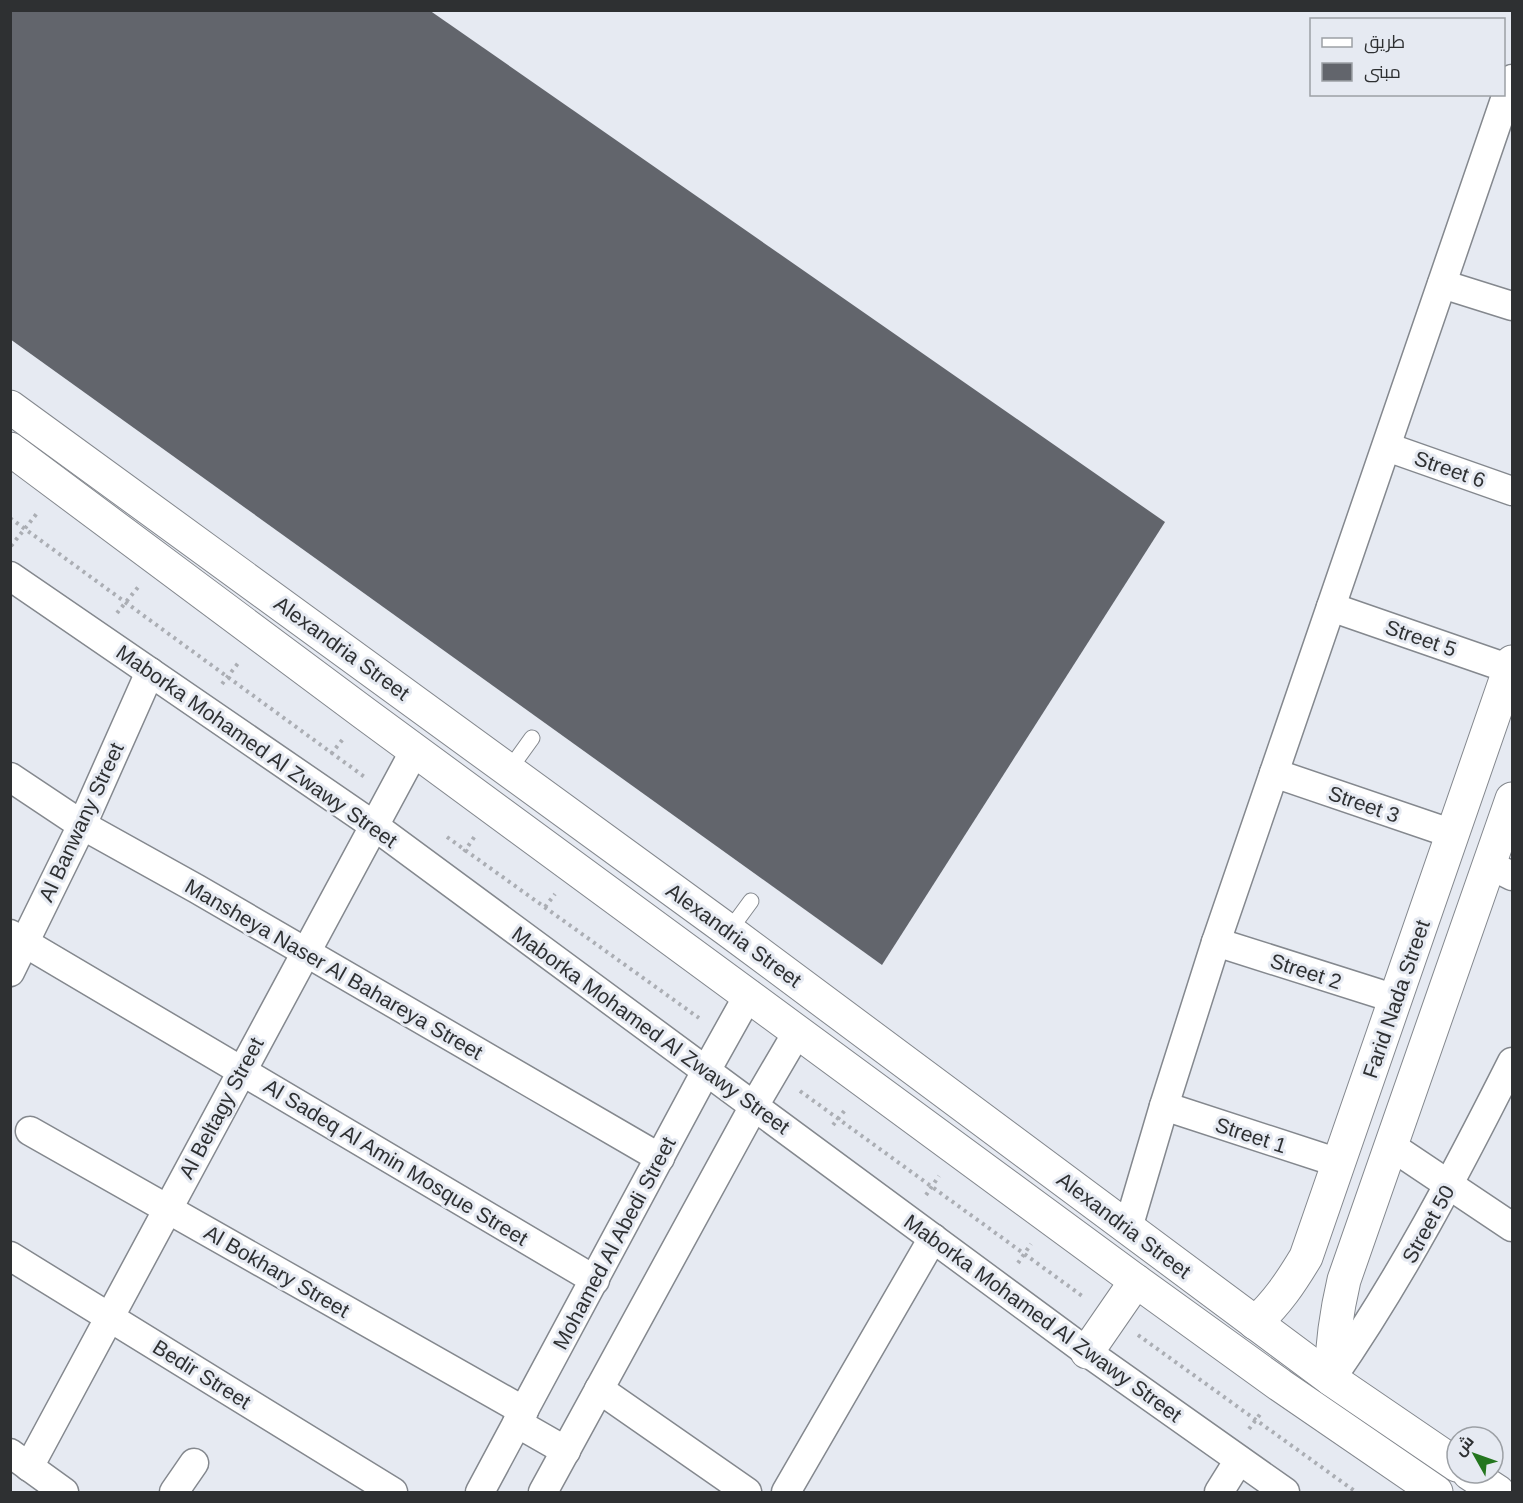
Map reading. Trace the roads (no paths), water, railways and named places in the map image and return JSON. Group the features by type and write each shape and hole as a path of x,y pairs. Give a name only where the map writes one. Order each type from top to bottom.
{"street":[{"path":"1128,1228 1216,942 1442,284 1505,124 1512,79"},
{"path":"1442,284 1512,306"},
{"name":"Alexandria Street","path":"10,407 729,931 1255,1323 1445,1457"},
{"name":"Street 6","path":"1387,447 1512,490"},
{"name":"Alexandria Street","path":"10,449 1136,1281 1280,1385 1436,1492"},
{"name":"Maborka Mohamed Al Zwawy Street","path":"10,576 374,825 1087,1352 1285,1492"},
{"name":"Street 5","path":"1332,607 1511,666"},
{"name":"Farid Nada Street","path":"1255,1323 1274,1306 1306,1257 1511,666"},
{"name":"Al Banwany Street","path":"10,972 18,938 82,825 150,672"},
{"name":"Al Beltagy Street","path":"20,1460 109,1317 305,951 416,750"},
{"name":"Street 3","path":"1275,773 1453,834"},
{"name":"Mansheya Naser Al Bahareya Street","path":"10,777 82,825 305,951 660,1158"},
{"name":"Farid Nada Street","path":"1332,1379 1332,1346 1344,1280 1391,1146 1495,874 1512,799"},
{"path":"536,838 558,806"},
{"path":"1442,867 1495,874"},
{"name":"Al Sadeq Al Amin Mosque Street","path":"18,938 595,1280"},
{"name":"Street 2","path":"1216,942 1396,999"},
{"name":"Mohamed Al Abedi Street","path":"480,1492 749,994"},
{"path":"543,1492 754,1106 798,1031"},
{"name":"Street 50","path":"1332,1379 1392,1286 1449,1185 1512,1062"},
{"name":"Street 1","path":"1164,1107 1339,1163"},
{"name":"Al Bokhary Street","path":"30,1131 521,1417 566,1451"},
{"path":"1391,1146 1512,1227"},
{"path":"786,1492 933,1238"},
{"name":"Bedir Street","path":"10,1256 393,1492"},
{"path":"1087,1352 1136,1281"},
{"path":"599,1389 747,1492"},
{"path":"1220,1492 1235,1457"},
{"path":"20,1460 64,1492"},
{"path":"174,1492 194,1463"}],"lane":[{"path":"508,770 532,738"},
{"path":"729,931 751,901"}]}
